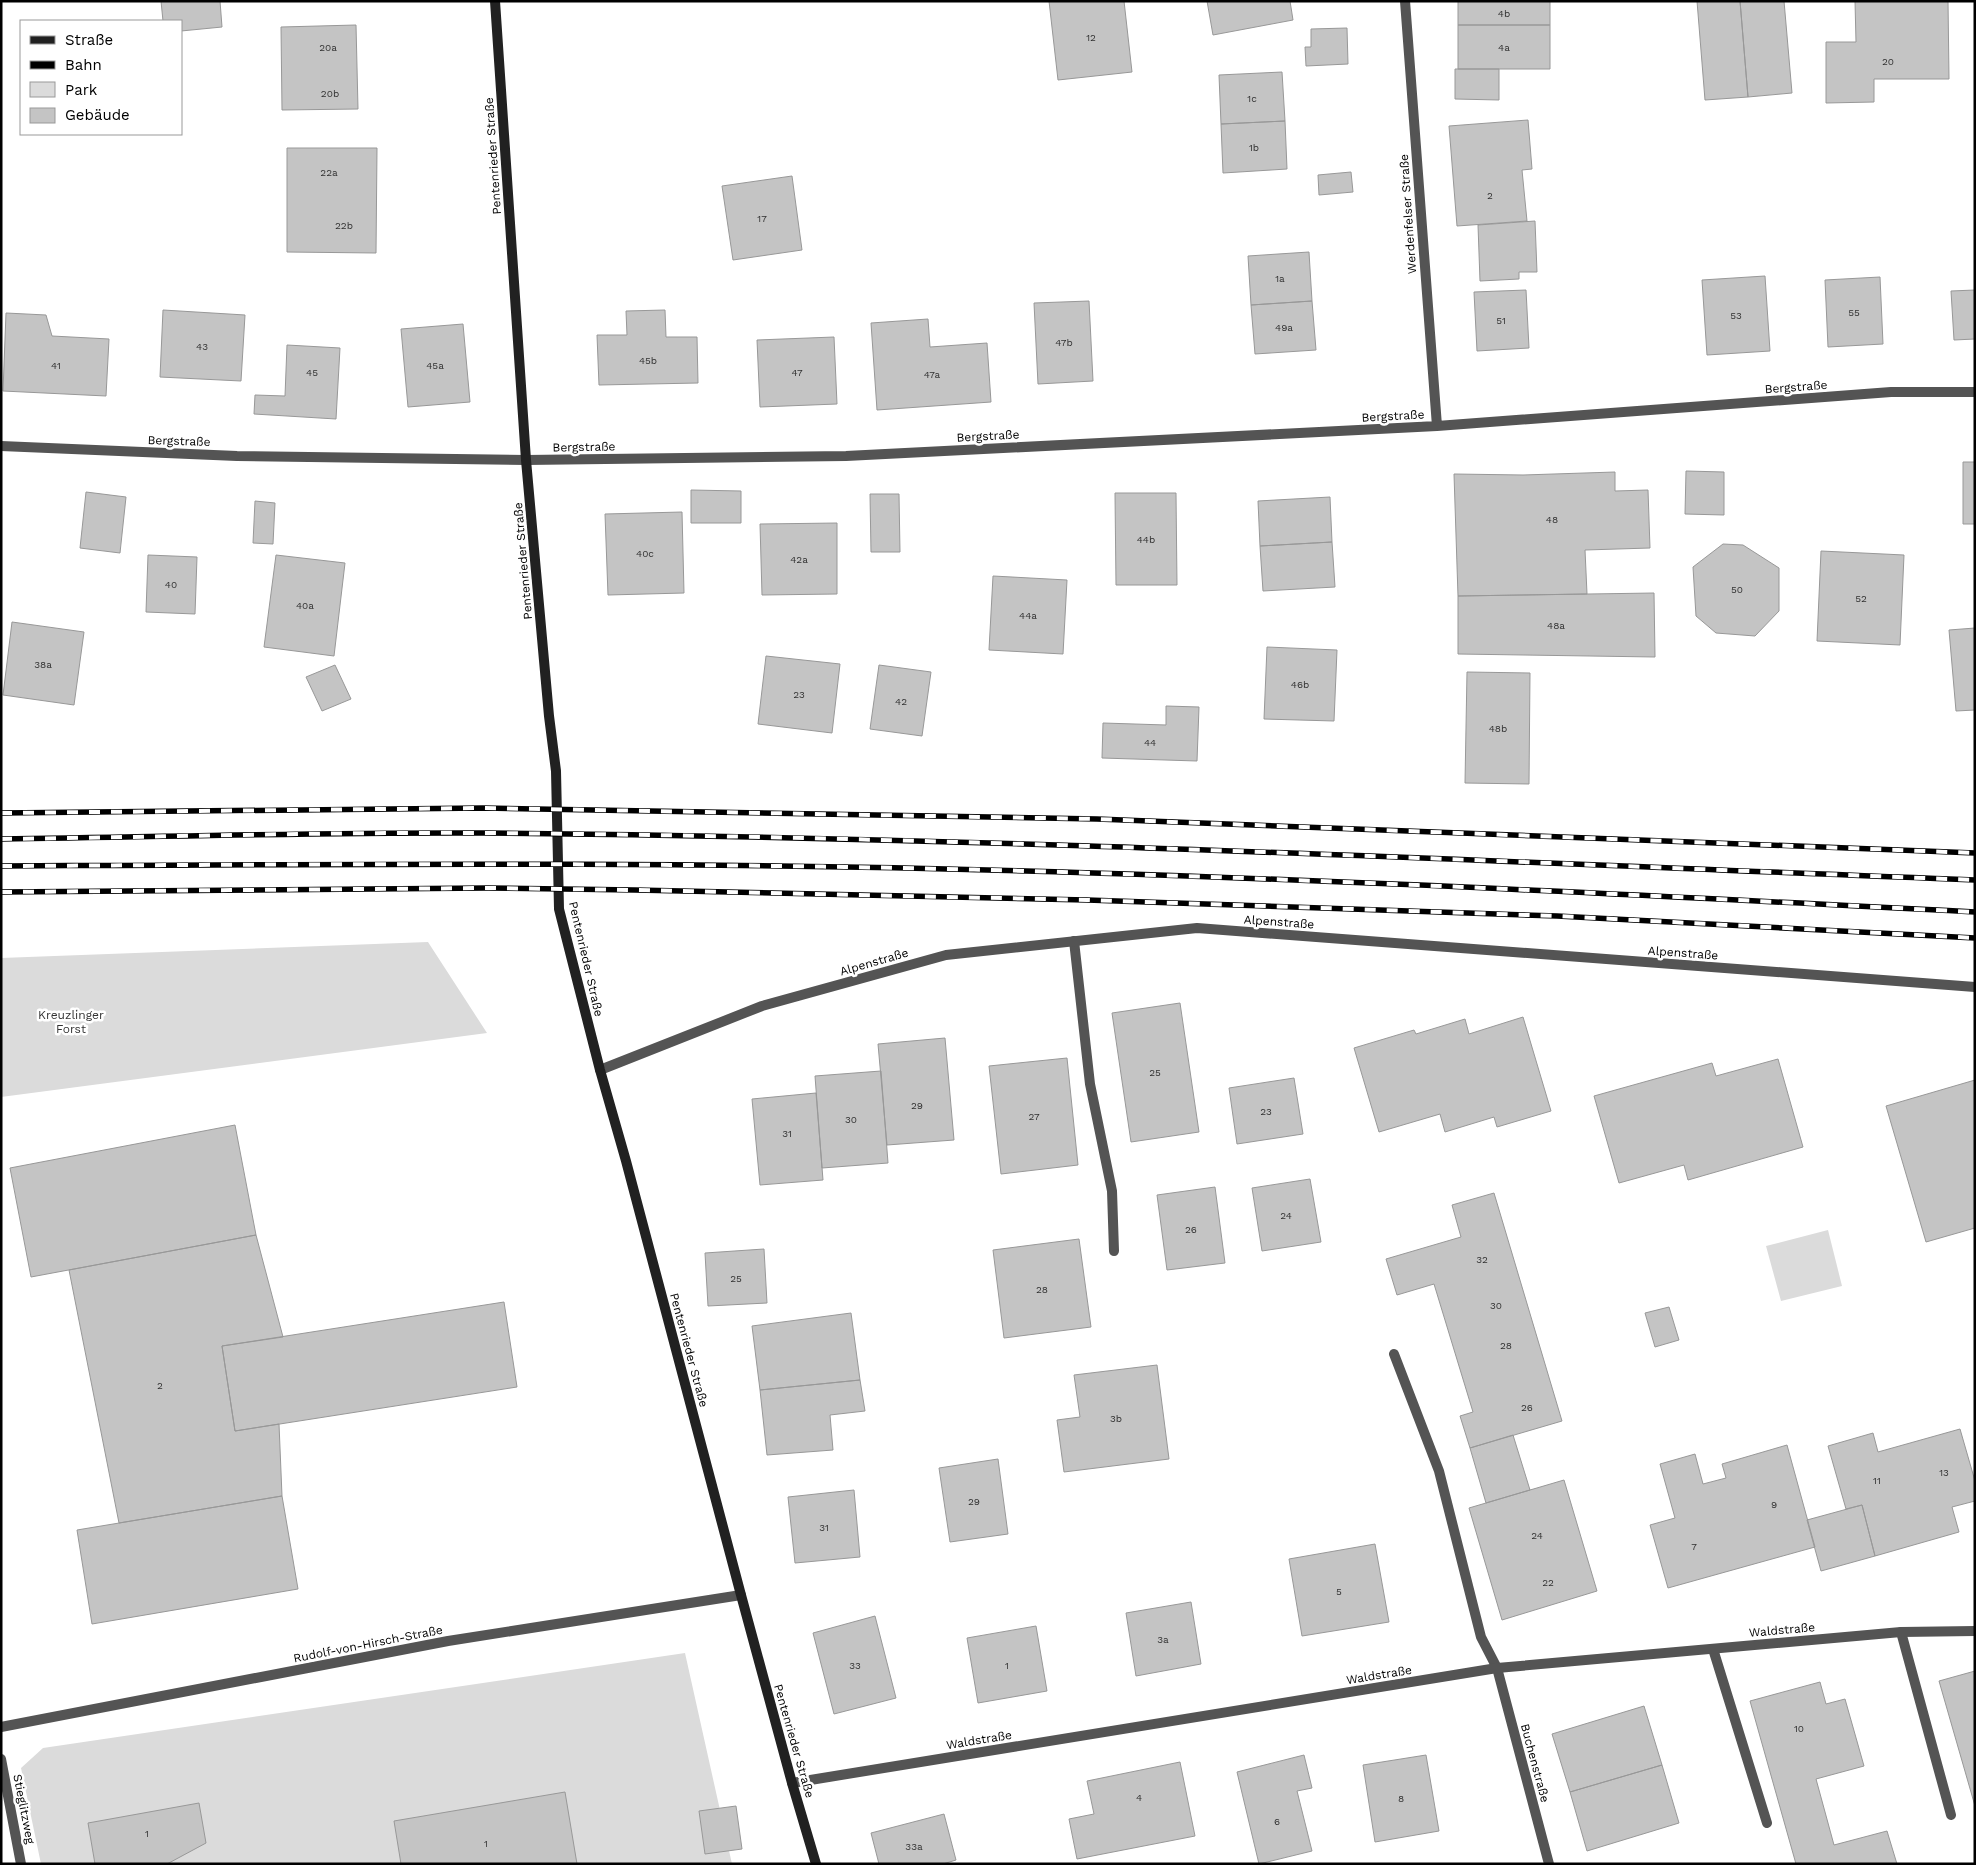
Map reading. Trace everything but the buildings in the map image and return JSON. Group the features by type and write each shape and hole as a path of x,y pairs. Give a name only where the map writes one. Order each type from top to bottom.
{"street":[{"name":"Pentenrieder Straße","path":"495,1 526,460 549,716 556,771 559,910 740,1595 816,1864"},
{"name":"Werdenfelser Straße","path":"1405,1 1437,426"},
{"name":"Bergstraße","path":"1,446 237,456 526,460 846,456 1437,426 1891,392 1975,392"},
{"name":"Alpenstraße","path":"600,1070 762,1006 946,955 1197,928 1975,987"},
{"path":"1074,941 1090,1084 1112,1192 1114,1251"},
{"name":"Buchenstraße","path":"1394,1354 1439,1470 1482,1637 1497,1668 1549,1864"},
{"name":"Rudolf-von-Hirsch-Straße","path":"1,1727 448,1641 740,1595"},
{"name":"Waldstraße","path":"792,1783 1497,1668 1902,1632 1975,1631"},
{"path":"1902,1632 1951,1815"},
{"path":"1713,1649 1766,1823"},
{"name":"Stieglitzweg","path":"1,1759 21,1864"}],"green space":[{"name":"Kreuzlinger Forst","path":"428,942 487,1033 1,1097 1,958"},
{"path":"1828,1230 1842,1286 1781,1301 1766,1246"},
{"path":"685,1653 732,1864 41,1864 21,1768 43,1748"}],"railway":[{"path":"1,813 483,808 1097,819 1975,853"},
{"path":"1,839 426,833 673,835 1231,851 1975,880"},
{"path":"1,866 547,864 956,869 1424,885 1975,912"},
{"path":"1,892 488,888 1087,900 1557,916 1975,938"}]}
